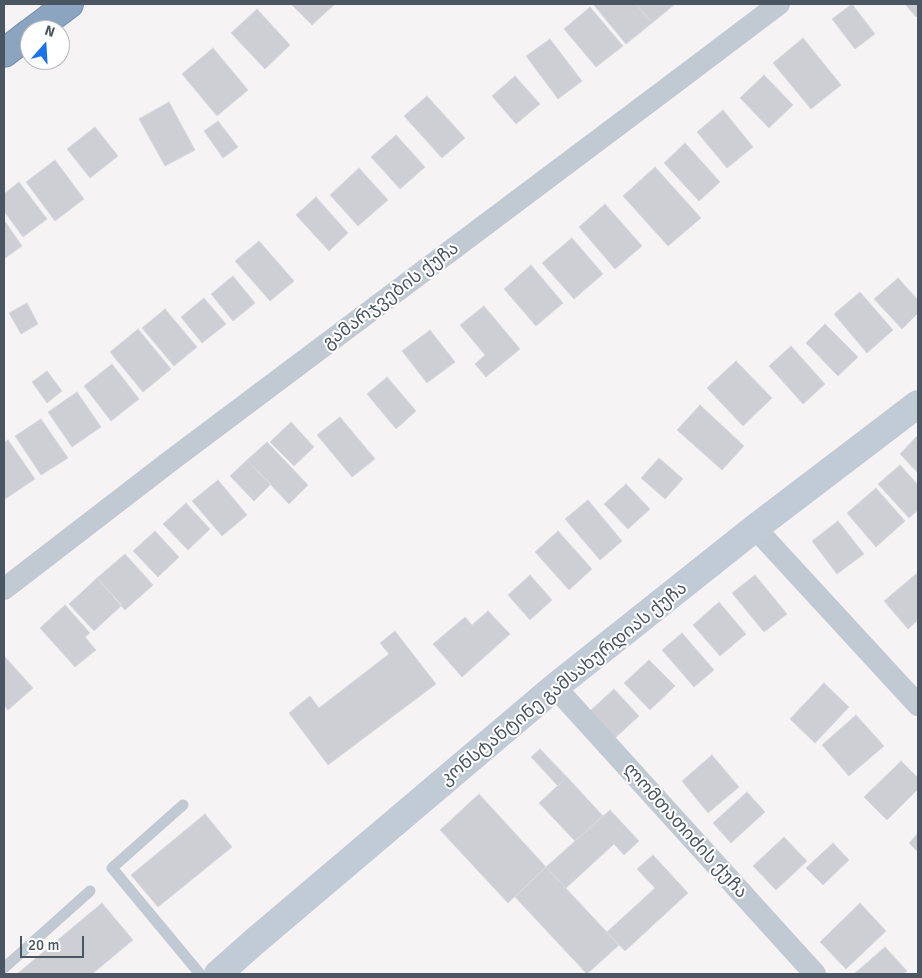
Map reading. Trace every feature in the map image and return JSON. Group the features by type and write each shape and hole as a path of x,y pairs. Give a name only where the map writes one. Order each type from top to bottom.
{"highway":[{"path":"47,20 69,4"},
{"path":"4,53 20,41"}],"main road":[{"name":"კონსტანტინე გამსახურდიას ქუჩა","path":"218,974 555,687 755,528 918,404"}],"street":[{"name":"გამარჯვების ქუჩა","path":"4,590 169,462 779,4"},
{"path":"755,528 918,705"},
{"name":"ლომთათიძის ქუჩა","path":"555,687 815,974"}],"lane":[{"path":"183,805 112,868 200,974"},
{"path":"4,968 90,892"}],"building":[{"path":"291,4 335,4 312,25"},
{"path":"593,4 636,4 652,23 626,44"},
{"path":"636,4 675,4 652,23"},
{"path":"852,4 875,34 855,49 832,19"},
{"path":"905,4 918,4 918,15 916,17"},
{"path":"590,7 623,46 596,67 564,29"},
{"path":"257,9 290,45 265,69 231,33"},
{"path":"803,38 841,85 811,109 773,63"},
{"path":"550,39 582,81 558,99 526,56"},
{"path":"213,48 248,90 217,116 182,74"},
{"path":"764,75 793,105 769,128 740,98"},
{"path":"515,76 540,104 516,124 492,96"},
{"path":"427,96 465,138 442,158 404,116"},
{"path":"169,102 195,150 165,166 139,119"},
{"path":"723,110 753,147 727,168 697,132"},
{"path":"218,121 238,147 223,158 204,131"},
{"path":"95,127 118,156 90,178 67,149"},
{"path":"396,135 425,167 400,189 371,157"},
{"path":"685,143 720,182 699,201 664,163"},
{"path":"55,160 84,199 55,221 26,182"},
{"path":"655,167 701,218 668,246 623,196"},
{"path":"359,168 388,200 358,226 330,195"},
{"path":"19,182 47,219 23,237 4,211 4,194"},
{"path":"316,197 348,233 329,251 296,215"},
{"path":"605,204 642,246 615,269 579,227"},
{"path":"4,220 22,246 4,259"},
{"path":"572,238 603,274 574,299 542,263"},
{"path":"259,241 294,281 270,301 235,261"},
{"path":"531,265 563,303 536,326 504,289"},
{"path":"233,276 255,303 233,321 211,294"},
{"path":"898,278 918,300 918,313 902,329 874,299"},
{"path":"860,292 893,330 867,353 834,314"},
{"path":"204,298 226,324 202,343 181,317"},
{"path":"27,303 38,324 21,334 9,313"},
{"path":"484,306 520,349 486,377 475,364 485,355 460,325"},
{"path":"165,309 197,347 174,366 142,328"},
{"path":"825,324 858,357 838,376 806,343"},
{"path":"138,329 171,369 143,392 110,352"},
{"path":"430,330 455,362 427,383 402,351"},
{"path":"791,346 825,384 803,404 769,366"},
{"path":"736,361 772,398 743,426 707,388"},
{"path":"112,364 139,399 111,421 84,386"},
{"path":"47,371 62,391 47,403 32,382"},
{"path":"387,377 416,411 396,429 367,394"},
{"path":"77,392 101,427 72,447 48,412"},
{"path":"700,405 744,446 722,470 677,430"},
{"path":"340,417 375,459 352,477 317,435"},
{"path":"41,419 68,458 41,475 15,436"},
{"path":"291,422 314,447 294,466 270,442"},
{"path":"918,435 918,473 900,454"},
{"path":"8,440 35,479 5,499 4,443"},
{"path":"267,442 308,485 289,504 247,460"},
{"path":"659,458 683,479 665,499 641,478"},
{"path":"247,460 271,484 254,501 230,476"},
{"path":"900,465 918,485 918,510 909,518 878,484"},
{"path":"218,480 247,515 222,536 192,501"},
{"path":"626,484 650,509 628,529 604,504"},
{"path":"876,488 905,521 876,547 847,513"},
{"path":"588,500 622,541 600,560 565,519"},
{"path":"186,503 210,529 188,550 163,524"},
{"path":"838,521 864,554 837,574 812,541"},
{"path":"155,531 179,557 158,577 133,551"},
{"path":"558,531 592,569 569,590 535,552"},
{"path":"125,554 153,585 125,610 97,578"},
{"path":"916,574 918,576 918,620 908,629 884,601"},
{"path":"530,575 552,600 530,620 508,595"},
{"path":"755,575 787,614 764,632 732,593"},
{"path":"97,578 122,605 94,631 69,604"},
{"path":"719,602 746,634 720,656 693,625"},
{"path":"65,605 90,633 85,637 96,650 75,667 40,628"},
{"path":"488,611 510,634 462,677 433,644 465,617 472,625"},
{"path":"395,631 436,684 328,765 289,713 310,696 319,708 389,654 380,643"},
{"path":"682,633 714,670 694,687 662,650"},
{"path":"5,657 33,688 8,710 4,705"},
{"path":"649,660 675,686 650,710 624,683"},
{"path":"824,683 849,707 815,743 790,719"},
{"path":"614,689 639,716 615,738 590,711"},
{"path":"856,715 884,746 849,776 822,745"},
{"path":"540,749 567,777 558,786 531,757"},
{"path":"712,755 739,787 708,813 682,781"},
{"path":"901,761 918,778 918,789 887,820 864,797"},
{"path":"567,777 603,816 575,841 539,803"},
{"path":"747,792 765,812 731,843 713,823"},
{"path":"479,794 546,867 508,903 440,830"},
{"path":"610,810 639,841 624,855 614,844 566,888 546,867"},
{"path":"205,814 232,847 158,907 131,875"},
{"path":"918,833 918,852 909,843"},
{"path":"784,837 807,861 776,890 753,866"},
{"path":"833,843 849,860 823,885 806,868"},
{"path":"653,855 688,893 625,951 607,932 655,888 637,869"},
{"path":"546,867 619,945 587,974 515,897"},
{"path":"102,903 133,940 92,974 17,974"},
{"path":"860,903 886,931 846,969 820,942"},
{"path":"885,947 907,971 903,974 854,974"}]}
